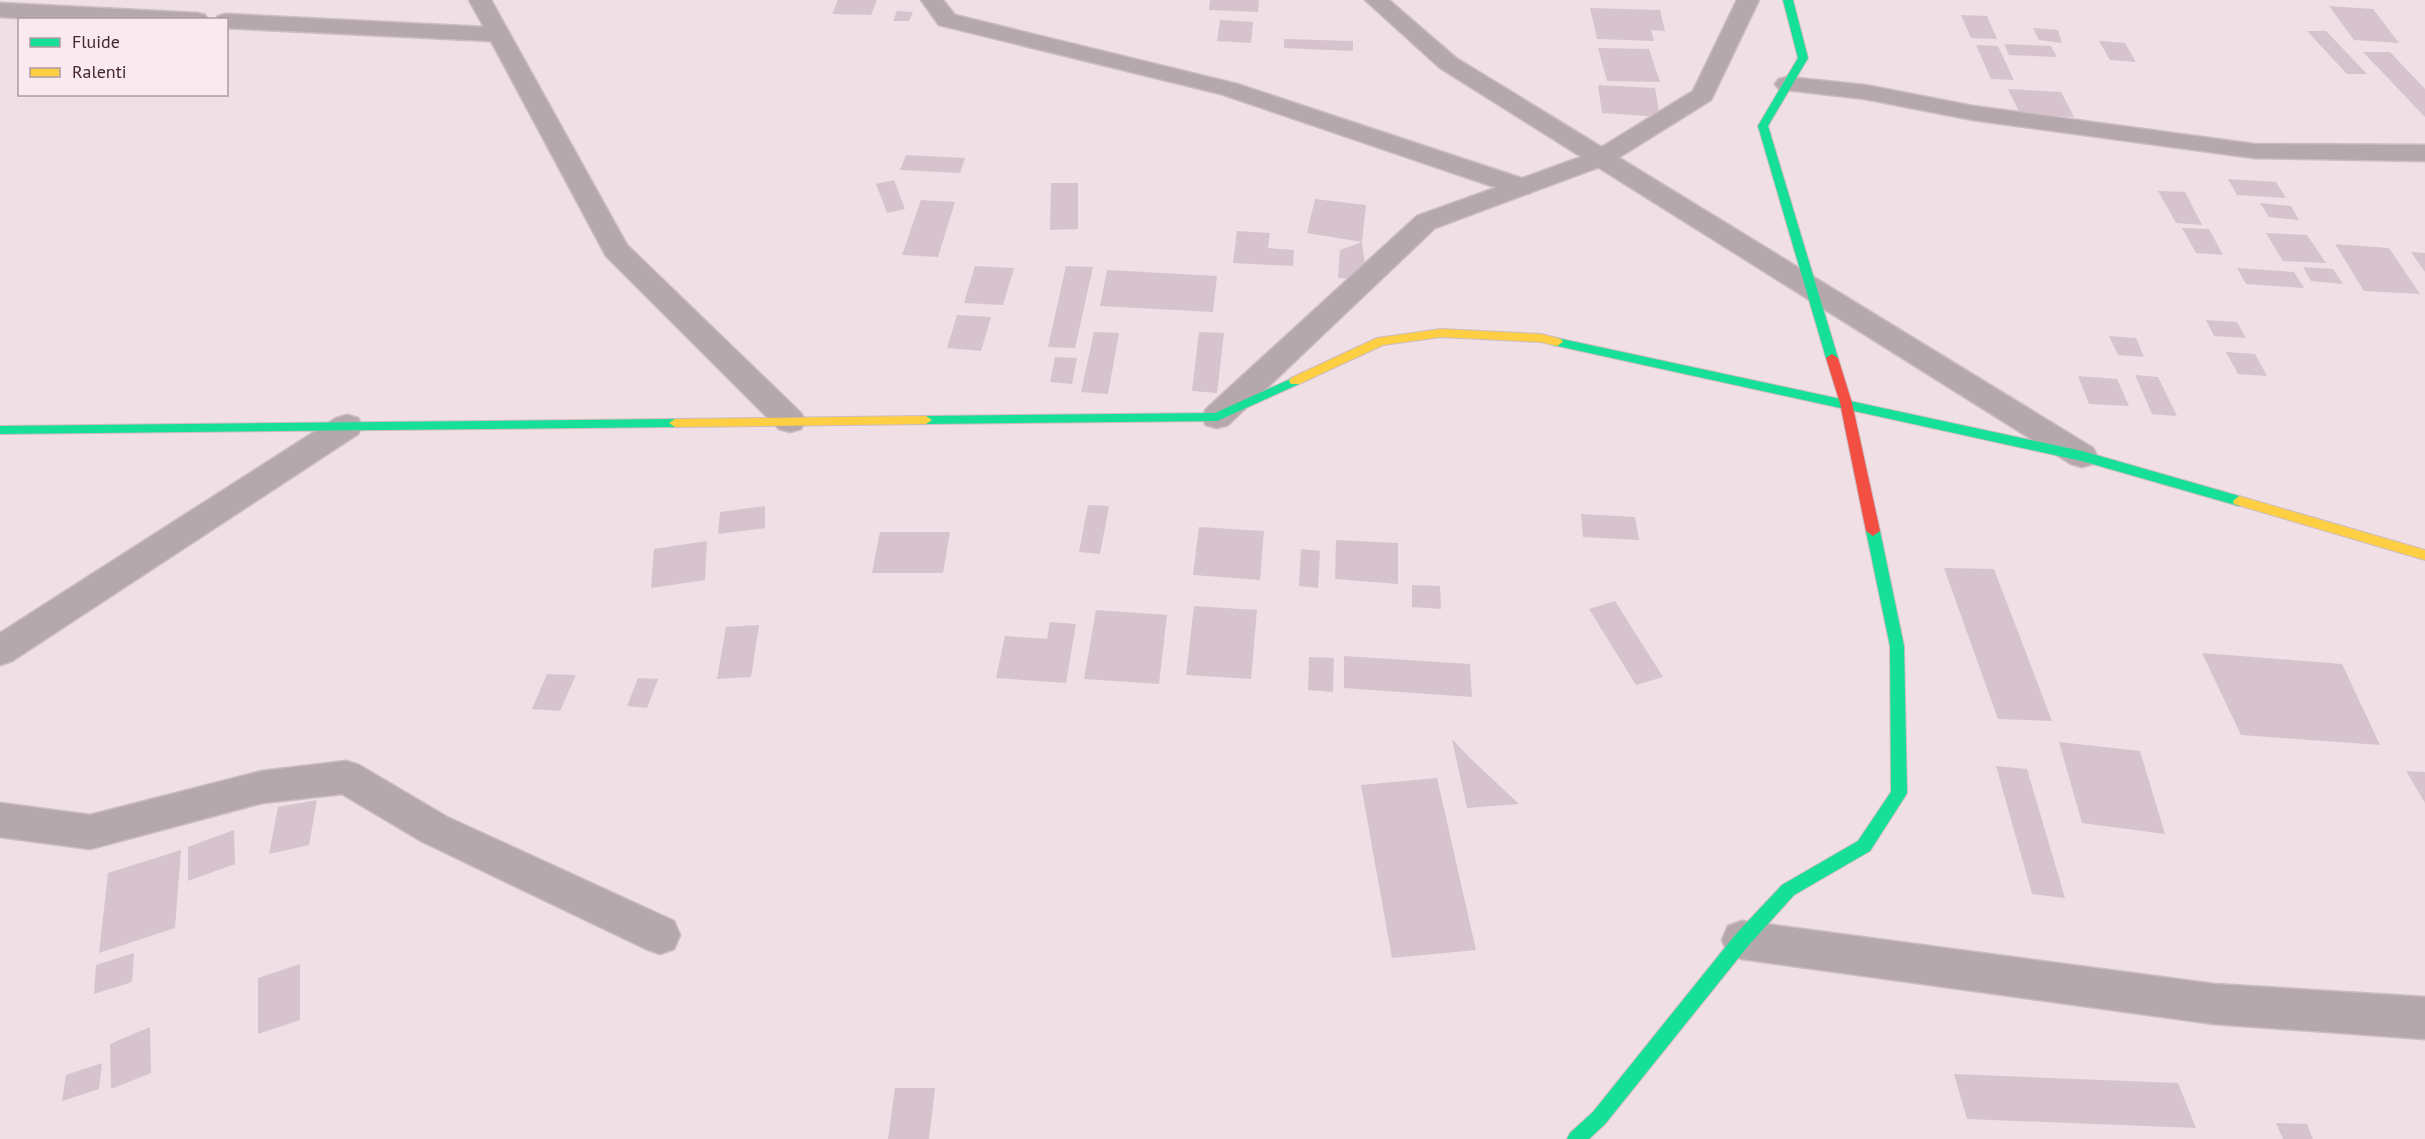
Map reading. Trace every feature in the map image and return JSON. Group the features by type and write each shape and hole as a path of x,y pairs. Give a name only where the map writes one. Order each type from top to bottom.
{"street":[{"path":"480,0 616,250 790,422"},
{"path":"933,0 947,20 1229,89 1521,187"},
{"path":"1376,0 1448,63 2082,456"},
{"path":"1216,417 1426,222 1601,158 1703,95 1748,0"},
{"path":"1576,1139 1599,1118 1742,940 1788,890 1864,846 1899,794 1897,646 1846,403 1763,126 1803,58 1788,0"},
{"path":"0,9 160,18"},
{"path":"228,21 499,35"},
{"path":"1787,84 1865,92 1973,114 2254,151 2425,153"},
{"path":"0,430 1216,417 1381,341 1441,333 1541,338 2082,456 2425,555"},
{"path":"0,651 347,426"},
{"path":"0,820 90,832 262,787 346,777 434,830 660,935"},
{"path":"1742,940 2214,1004 2425,1018"}],"building":[{"path":"838,0 877,0 871,15 832,14"},
{"path":"1210,0 1259,0 1258,12 1209,10"},
{"path":"2329,6 2373,9 2399,43 2354,40"},
{"path":"1590,8 1660,10 1665,31 1651,30 1654,41 1597,39"},
{"path":"897,11 913,12 909,21 893,21"},
{"path":"1961,15 1987,16 1997,39 1971,38"},
{"path":"1220,20 1253,22 1251,43 1217,41"},
{"path":"2033,28 2058,30 2062,43 2039,40"},
{"path":"2307,31 2326,31 2367,74 2347,74"},
{"path":"1284,39 1353,41 1353,51 1284,48"},
{"path":"2099,41 2125,43 2136,62 2110,60"},
{"path":"2004,44 2051,46 2057,57 2009,55"},
{"path":"1976,45 1998,46 2014,80 1991,79"},
{"path":"1598,48 1649,49 1660,82 1607,81"},
{"path":"2363,52 2390,52 2425,89 2425,117"},
{"path":"1598,85 1655,88 1660,117 1602,113"},
{"path":"2008,89 2061,92 2074,117 2020,114"},
{"path":"906,155 965,158 960,173 900,170"},
{"path":"2228,179 2276,182 2286,198 2237,195"},
{"path":"894,180 905,209 887,213 876,184"},
{"path":"1051,183 1078,183 1078,229 1050,230"},
{"path":"2158,191 2185,192 2202,225 2176,223"},
{"path":"1315,199 1366,205 1362,242 1307,233"},
{"path":"921,200 955,202 938,257 902,255"},
{"path":"2260,203 2291,206 2299,220 2269,217"},
{"path":"2182,228 2209,229 2223,255 2196,253"},
{"path":"1237,231 1270,233 1268,248 1294,250 1293,266 1233,263"},
{"path":"2266,233 2307,235 2326,263 2283,261"},
{"path":"1362,242 1367,280 1338,278 1340,250"},
{"path":"2335,244 2389,248 2420,294 2364,291"},
{"path":"2411,252 2425,253 2425,272"},
{"path":"975,266 1014,268 1003,305 964,303"},
{"path":"1066,266 1093,267 1075,348 1048,347"},
{"path":"2303,267 2333,269 2343,284 2311,281"},
{"path":"2237,268 2294,272 2304,288 2246,284"},
{"path":"1107,270 1217,276 1213,312 1100,306"},
{"path":"957,315 991,317 981,351 947,348"},
{"path":"2206,320 2237,322 2246,338 2214,336"},
{"path":"1094,332 1119,333 1108,394 1081,392"},
{"path":"1199,332 1224,333 1217,393 1192,391"},
{"path":"2109,336 2136,338 2144,357 2118,355"},
{"path":"2226,352 2255,354 2267,376 2238,374"},
{"path":"1055,357 1077,358 1072,384 1050,382"},
{"path":"2135,375 2158,377 2177,416 2152,414"},
{"path":"2078,376 2117,379 2129,406 2089,404"},
{"path":"1088,505 1109,506 1100,554 1079,552"},
{"path":"765,506 765,528 718,534 720,512"},
{"path":"1581,514 1635,517 1639,540 1583,537"},
{"path":"1199,527 1264,531 1260,580 1193,575"},
{"path":"880,532 950,532 943,573 872,573"},
{"path":"1336,540 1398,543 1398,584 1335,579"},
{"path":"707,541 705,580 651,588 654,549"},
{"path":"1301,549 1320,551 1318,588 1299,586"},
{"path":"1944,568 1994,569 2052,721 1998,719"},
{"path":"1412,585 1440,586 1441,609 1412,607"},
{"path":"1615,601 1663,677 1636,685 1589,609"},
{"path":"1194,606 1257,610 1251,679 1186,675"},
{"path":"1096,610 1167,615 1159,684 1084,679"},
{"path":"1050,622 1076,624 1066,683 996,678 1005,636 1047,639"},
{"path":"759,625 751,677 717,679 726,627"},
{"path":"2202,653 2342,664 2380,745 2241,735"},
{"path":"1344,656 1470,664 1472,697 1344,688"},
{"path":"1309,657 1334,658 1333,692 1308,690"},
{"path":"547,674 576,675 560,711 532,709"},
{"path":"638,678 658,679 647,708 627,706"},
{"path":"1452,739 1470,758 1519,804 1467,808"},
{"path":"2059,742 2140,751 2165,834 2082,823"},
{"path":"1996,766 2027,769 2065,898 2032,894"},
{"path":"2406,771 2425,772 2425,803"},
{"path":"1437,778 1476,950 1392,958 1361,785"},
{"path":"317,800 309,845 269,854 278,807"},
{"path":"234,830 235,864 188,881 188,847"},
{"path":"181,850 175,928 99,953 108,873"},
{"path":"134,953 132,982 94,994 96,965"},
{"path":"300,964 300,1020 258,1034 258,978"},
{"path":"150,1027 151,1073 111,1089 110,1044"},
{"path":"102,1063 99,1089 62,1101 66,1075"},
{"path":"1954,1074 2178,1083 2196,1128 1967,1119"},
{"path":"895,1088 935,1088 929,1139 888,1139"},
{"path":"2276,1123 2307,1124 2313,1139 2283,1139"}],"traffic: fast":[{"path":"1788,0 1803,58 1763,126 1832,358"},
{"path":"1557,342 2082,456 2239,501"},
{"path":"926,420 1217,417 1295,381"},
{"path":"0,430 675,423"},
{"path":"1576,1139 1599,1118 1742,940 1788,890 1864,846 1899,793 1897,646 1873,531"}],"traffic: slow":[{"path":"1295,381 1381,341 1441,333 1541,338 1557,342"},
{"path":"675,423 926,420"},
{"path":"2239,501 2425,555"}],"traffic: jam":[{"path":"1832,358 1846,403 1873,531"}]}
